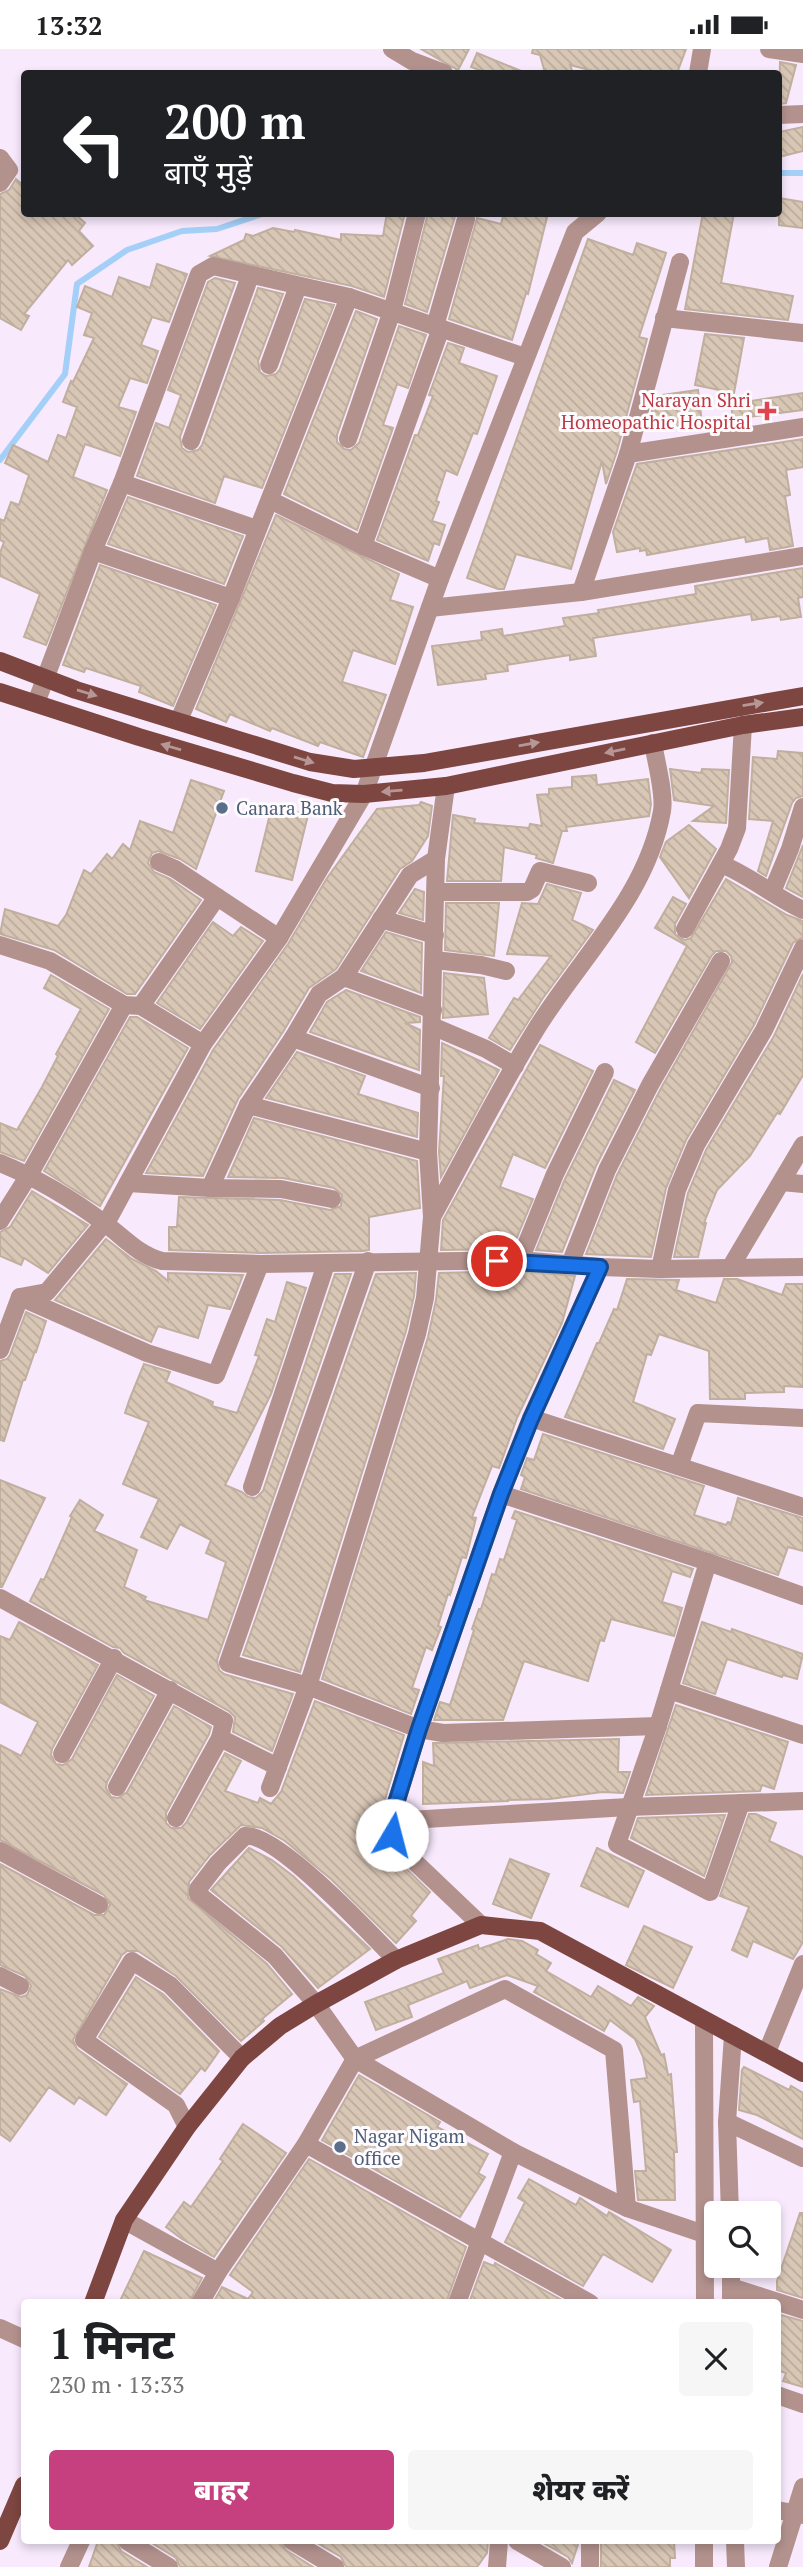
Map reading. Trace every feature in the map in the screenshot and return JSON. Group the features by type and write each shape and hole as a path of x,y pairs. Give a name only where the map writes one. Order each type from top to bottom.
{"main road":[{"path":"0,661 76,690 310,762 354,769 424,763 803,696"},
{"path":"0,692 293,783 332,793 364,794 446,786 743,725 803,717"},
{"path":"94,2299 124,2220 187,2127 242,2059 280,2026 316,2004 396,1960 481,1925 540,1931 803,2073"},
{"path":"1,2536 21,2495"}],"street":[{"path":"392,49 412,61 436,70"},
{"path":"698,70 702,49"},
{"path":"769,49 803,54"},
{"path":"782,115 803,114"},
{"path":"0,158 9,170 0,183"},
{"path":"348,439 392,311 416,217"},
{"path":"20,1297 47,1292 105,1223 203,1044 279,938 364,794 440,579 575,232 593,217"},
{"path":"363,546 438,327 466,219"},
{"path":"581,592 628,454 680,262"},
{"path":"36,703 93,551 122,483 199,274 213,266 349,297 526,357"},
{"path":"191,441 250,276"},
{"path":"270,365 298,286"},
{"path":"179,720 231,598 349,297"},
{"path":"664,318 803,333"},
{"path":"628,454 803,427"},
{"path":"122,483 257,529"},
{"path":"270,500 363,546 440,579"},
{"path":"93,551 231,598"},
{"path":"430,608 581,592 803,556"},
{"path":"685,929 734,839 739,817 743,725"},
{"path":"432,1217 536,1030 607,928 638,879 651,852 663,809 653,743"},
{"path":"270,1788 308,1686 417,1334 425,1297 432,1217 428,1152 436,859 446,786"},
{"path":"772,892 803,807"},
{"path":"210,1188 248,1105 319,994 344,977 410,875 436,859"},
{"path":"159,862 175,869 279,938"},
{"path":"721,865 803,910"},
{"path":"437,892 527,892 532,889 540,871 588,883"},
{"path":"0,1221 133,1005 217,897"},
{"path":"382,919 435,935"},
{"path":"0,945 50,961 203,1044"},
{"path":"660,1269 677,1190 696,1145 764,1030 803,948"},
{"path":"434,960 481,965 506,971"},
{"path":"570,1264 607,1170 650,1085 721,961"},
{"path":"344,977 433,1018 515,1066"},
{"path":"293,1038 431,1088"},
{"path":"520,1260 555,1174 605,1072"},
{"path":"248,1105 428,1152"},
{"path":"730,1268 803,1145"},
{"path":"0,1163 29,1175 105,1223 148,1257 162,1261 326,1264 368,1261 520,1260 660,1269 803,1267"},
{"path":"782,1182 803,1184"},
{"path":"128,1183 281,1189 332,1199"},
{"path":"368,1261 228,1663 308,1686 419,1729 443,1733 658,1725"},
{"path":"20,1297 147,1353 216,1375 260,1264"},
{"path":"252,1487 326,1264"},
{"path":"481,1925 397,1845 392,1835 392,1821 419,1729 501,1494 531,1419 600,1267"},
{"path":"0,1350 20,1297"},
{"path":"679,1466 698,1413 803,1418"},
{"path":"531,1419 803,1507"},
{"path":"501,1494 803,1596"},
{"path":"708,1562 658,1725 617,1844 710,1892 741,1803"},
{"path":"0,1598 114,1658 224,1721 220,1738 176,1818"},
{"path":"62,1754 114,1658"},
{"path":"117,1787 170,1690"},
{"path":"669,1690 803,1735"},
{"path":"220,1738 278,1767"},
{"path":"392,1821 628,1807 803,1801"},
{"path":"396,1960 332,1895 293,1861 254,1835 245,1836 218,1863 198,1889 198,1894 275,1956 316,2004 355,2059 513,2152 626,2208 704,2233"},
{"path":"0,1850 99,1905"},
{"path":"187,2127 176,2105 84,2041 132,1961 170,1985 242,2059"},
{"path":"767,2052 803,1963"},
{"path":"0,1976 20,1986"},
{"path":"202,2299 306,2144 355,2059 505,1989 614,2050 626,2208"},
{"path":"704,2020 709,2201"},
{"path":"730,2201 727,2122 733,2035"},
{"path":"727,2122 803,2158"},
{"path":"306,2144 583,2299"},
{"path":"459,2299 513,2152"},
{"path":"124,2220 218,2272"},
{"path":"705,2299 707,2278"},
{"path":"731,2295 750,2299"},
{"path":"781,2305 803,2310"},
{"path":"0,2328 21,2338"},
{"path":"781,2396 803,2403"},
{"path":"778,2567 799,2513 803,2487"},
{"path":"781,2511 799,2513"},
{"path":"69,2567 80,2544"},
{"path":"132,2544 169,2567"},
{"path":"297,2544 335,2567"},
{"path":"497,2567 499,2544"},
{"path":"522,2544 562,2567"},
{"path":"590,2544 590,2567"},
{"path":"704,2544 704,2567"},
{"path":"735,2544 736,2567"}],"building":[{"path":"421,49 469,49 458,70"},
{"path":"533,49 686,49 678,70 589,70 570,65 572,70 544,70 540,55 532,53"},
{"path":"477,53 519,70 479,70 471,67"},
{"path":"780,62 796,65 786,103 782,104 782,70 780,70"},
{"path":"803,127 803,151 782,156 782,131"},
{"path":"16,179 21,183 21,217 78,217 85,223 79,231 93,246 72,265 68,260 24,314 29,316 21,330 0,318 0,194 9,190"},
{"path":"782,198 803,202 803,228 779,225"},
{"path":"386,217 404,217 384,297 352,286 210,256 244,240 246,234 253,236 273,228 341,240 341,234 383,236"},
{"path":"427,217 455,217 427,312 405,304"},
{"path":"503,217 547,217 528,294 526,293 512,340 449,319 477,218 501,224"},
{"path":"702,217 733,217 721,283 793,296 788,320 685,309"},
{"path":"588,239 633,255 637,243 666,253 639,337 647,339 617,451 606,484 602,461 571,569 516,554 504,589 498,589 467,578"},
{"path":"157,264 187,274 169,322 152,317 141,345 158,351 147,383 130,378 118,407 136,412 120,456 85,444 73,477 107,490 46,645 24,637 40,594 0,576 0,553 4,542 0,540 0,519 4,521 11,502 19,505 29,475 5,463 13,445 48,462 58,435 66,438 77,407 63,402 94,338 84,335 92,313 77,307 85,286 112,297 119,277 150,288"},
{"path":"215,278 235,283 180,437 182,448 188,452 198,450 202,445 258,288 283,294 258,361 260,372 266,376 276,374 280,369 305,299 334,305 262,488 224,476 215,503 137,476 156,423 169,428 181,395 168,390 208,282"},
{"path":"356,311 377,319 337,435 337,442 344,449 351,450 359,443 399,326 426,335 408,388 397,384 383,425 393,428 357,530 284,494"},
{"path":"705,334 744,338 734,393 695,385"},
{"path":"448,343 464,348 459,363 497,376 477,434 473,433 457,475 446,470 432,521 445,525 439,545 434,543 428,561 377,540 415,435 418,435 433,396 429,395"},
{"path":"698,390 702,423 654,429 652,410 656,396"},
{"path":"803,393 803,410 733,419 731,404"},
{"path":"803,439 803,467 786,470 790,495 785,496 793,546 770,550 768,538 746,542 745,537 647,555 646,550 640,551 640,548 617,552 613,532 637,464"},
{"path":"128,497 243,536 224,584 108,544"},
{"path":"276,515 399,574 390,600 413,607 395,664 353,650 342,682 386,695 363,757 320,742 318,746 272,728 270,731 230,714 226,722 196,709"},
{"path":"100,565 216,605 173,706 139,692 141,686 86,668 84,672 63,665"},
{"path":"803,568 803,597 798,598 801,617 781,620 780,616 752,620 751,614 593,638 596,656 570,660 570,655 507,665 508,671 485,674 486,679 438,685 432,646 482,640 481,632 502,629 503,636 565,626 563,618 696,594 695,586"},
{"path":"778,751 803,753 803,796 792,803 766,876 758,871 773,821 749,819 753,757 777,759"},
{"path":"670,769 701,773 702,769 729,770 726,823 693,821 714,806 674,800"},
{"path":"596,775 597,785 648,779 651,804 649,816 566,827 567,831 562,831 553,863 536,858 537,855 504,847 501,881 447,881 453,815 475,819 474,823 529,828 530,824 542,826 537,795 549,794 549,789 572,787 572,777"},
{"path":"191,780 224,791 196,869 180,859 158,851 152,853 148,863 154,872 170,879 201,900 135,994 127,994 54,950 0,934 5,909 58,926 66,915 84,870 91,874 107,854 112,859 123,844 130,850 140,821 173,833"},
{"path":"421,802 432,806 428,836 412,861 400,869 336,969 309,988 238,1099 203,1176 146,1173 213,1050 288,944 327,878 377,809 419,805"},
{"path":"272,806 308,815 292,880 256,871"},
{"path":"689,825 716,849 689,898 660,857 666,842"},
{"path":"803,845 803,897 786,888"},
{"path":"726,879 787,915 803,921 803,937 793,943 754,1025 686,1140 666,1188 651,1257 586,1254 617,1175 660,1090 732,962 726,951 716,951 712,955 655,1053 636,1042 687,946 655,928 673,897 686,904 675,924 675,934 685,940 691,938"},
{"path":"547,884 581,893 572,920 593,930 543,998 510,1050 489,1038 514,998 518,1000 551,956 507,954 522,903 538,904"},
{"path":"415,889 424,892 423,920 399,913"},
{"path":"446,903 499,903 494,956 445,950"},
{"path":"213,922 233,936 241,927 263,941 200,1029 157,1003"},
{"path":"386,932 422,943 421,993 361,971"},
{"path":"444,973 484,978 488,1014 443,1018"},
{"path":"803,974 803,1075 780,1114 777,1113 750,1156 717,1190 704,1223 698,1257 674,1257 688,1193 706,1150 774,1036"},
{"path":"51,975 109,1009 24,1161 0,1152 0,1123 17,1130 81,1009 44,988"},
{"path":"346,990 420,1017 420,1022 405,1023 420,1030 419,1070 310,1032 327,1002"},
{"path":"130,1017 137,1017 188,1048 100,1206 44,1171"},
{"path":"442,1043 499,1070 441,1177 439,1152 444,1076 441,1076"},
{"path":"540,1045 593,1071 545,1168 513,1154 500,1187 533,1199 512,1249 441,1250 443,1220"},
{"path":"297,1052 365,1076 358,1094 418,1113 417,1137 266,1098"},
{"path":"614,1080 635,1090 596,1166 562,1252 536,1250 565,1179"},
{"path":"254,1118 417,1161 420,1208 369,1217 369,1250 260,1253 169,1250 169,1227 177,1227 179,1197 280,1200 330,1210 341,1206 342,1195 334,1188 283,1178 228,1177"},
{"path":"32,1191 88,1225 48,1273 24,1258 21,1265 0,1256 0,1232 10,1227"},
{"path":"106,1239 168,1281 168,1273 243,1275 230,1309 208,1305 198,1338 158,1326 151,1342 55,1300"},
{"path":"520,1271 575,1276 562,1323 517,1418 499,1468 492,1466 472,1517 476,1518 466,1558 462,1557 438,1626 441,1627 432,1650 426,1647 412,1688 419,1690 411,1714 322,1679 428,1337 439,1273"},
{"path":"416,1273 406,1331 300,1672 243,1655 376,1274"},
{"path":"335,1274 351,1274 217,1660 219,1670 224,1674 293,1694 272,1751 233,1732 235,1717 229,1711 124,1653 120,1648 113,1647 30,1601 41,1579 44,1580 72,1517 70,1516 80,1500 103,1515 94,1531 137,1550 124,1587 146,1597 144,1600 208,1620 226,1562 206,1553 211,1540 180,1524 167,1549 141,1537 159,1499 123,1484 149,1422 125,1413 130,1398 144,1364 170,1372 166,1382 213,1402 212,1406 237,1413 259,1356 255,1355 267,1319 275,1322 287,1282 306,1288 271,1394 225,1485 248,1497 256,1498 263,1491"},
{"path":"627,1279 679,1280 676,1290 716,1303 724,1279 737,1279 782,1295 786,1284 803,1284 803,1387 784,1386 784,1392 745,1393 745,1399 710,1399 709,1351 659,1334 651,1355 647,1354 633,1402 675,1419 663,1449 565,1417 597,1343 614,1309 617,1310"},
{"path":"26,1312 46,1321 23,1380 4,1441 0,1440 0,1361 10,1355"},
{"path":"543,1434 704,1486 694,1515 726,1525 731,1523 738,1498 803,1518 803,1551 788,1547 778,1575 521,1489 525,1477 521,1475 527,1458 534,1460"},
{"path":"0,1480 45,1498 2,1587 0,1587"},
{"path":"515,1511 693,1569 690,1577 672,1571 662,1602 682,1608 674,1636 611,1619 604,1641 600,1640 588,1681 524,1661 503,1720 434,1720 440,1702 450,1705 474,1630 472,1629 492,1574 495,1575 500,1559 504,1560 517,1520 512,1518"},
{"path":"19,1622 98,1665 52,1749 51,1755 56,1764 63,1765 72,1759 117,1675 154,1696 107,1782 106,1788 111,1797 118,1798 127,1792 174,1706 211,1727 166,1813 166,1823 171,1828 181,1828 186,1823 225,1753 241,1761 225,1791 258,1803 260,1798 271,1804 281,1792 315,1701 404,1735 376,1839 430,1892 411,1916 416,1921 396,1943 331,1879 285,1841 262,1828 241,1825 210,1855 189,1882 188,1898 267,1964 292,1994 241,2041 176,1976 138,1951 127,1951 122,1955 73,2040 77,2049 127,2084 106,2115 79,2097 74,2104 49,2087 10,2141 0,2134 0,1989 21,1997 27,1995 31,1986 25,1976 0,1965 0,1864 94,1915 104,1915 110,1905 104,1895 0,1840 0,1745 21,1756 38,1722 0,1702 0,1636 10,1640"},
{"path":"702,1622 731,1632 732,1629 803,1654 797,1679 783,1675 782,1677 727,1659 715,1694 683,1683"},
{"path":"676,1705 788,1742 774,1789 762,1785 760,1791 646,1795"},
{"path":"619,1739 618,1772 630,1772 623,1793 602,1792 550,1799 423,1804 423,1762 434,1766 433,1743"},
{"path":"749,1814 756,1814 776,1823 769,1841 803,1857 803,1942 793,1959 753,1941 747,1957 732,1950 749,1907 720,1896"},
{"path":"725,1815 704,1876 631,1838 638,1818"},
{"path":"249,1848 272,1860 293,1876 370,1949 318,1988 282,1947 211,1890"},
{"path":"597,1848 644,1871 628,1907 581,1886"},
{"path":"510,1859 549,1874 531,1918 493,1904"},
{"path":"644,1926 692,1947 673,1988 626,1965"},
{"path":"508,1939 522,1941 538,1950 536,1954 551,1963 546,1971 591,1997 598,1986 631,2006 638,1997 654,2006 645,2017 661,2055 664,2054 668,2075 671,2074 677,2152 674,2152 675,2200 638,2200 635,2171 646,2171 640,2101 634,2102 631,2080 647,2078 643,2057 635,2039 610,2020 604,2031 534,1992 538,1986 507,1975 470,1988 467,1981 408,2005 412,2017 376,2030 365,2002 444,1973 438,1959 478,1945 479,1949"},
{"path":"136,1977 163,1994 219,2051 205,2071 201,2068 180,2094 99,2037"},
{"path":"744,2067 789,2090 791,2086 803,2093 803,2139 757,2115 739,2110"},
{"path":"359,2075 440,2122 437,2127 488,2154 478,2173 485,2177 460,2217 322,2140"},
{"path":"243,2124 286,2153 214,2257 166,2227 184,2202 191,2207 223,2161 220,2159"},
{"path":"309,2159 466,2247 447,2299 248,2299 253,2292 230,2275"},
{"path":"529,2179 576,2205 580,2198 607,2216 609,2212 671,2250 652,2282 603,2254 583,2286 505,2242 525,2202 518,2198"},
{"path":"800,2213 803,2213 803,2298 777,2290 781,2269"},
{"path":"144,2251 202,2278 191,2299 121,2299"},
{"path":"484,2262 494,2266 495,2263 560,2299 470,2299"},
{"path":"222,2287 248,2299 215,2299"},
{"path":"781,2315 803,2321 803,2387 783,2381 786,2373 781,2371"},
{"path":"97,2544 118,2544 121,2551 147,2567 89,2567"},
{"path":"154,2544 283,2544 286,2550 313,2567 180,2567 176,2558"},
{"path":"319,2544 488,2544 487,2553 477,2567 346,2567 341,2557"},
{"path":"545,2544 578,2544 572,2563 568,2557"},
{"path":"601,2544 674,2544 675,2558 670,2558 670,2567 601,2567"}],"waterway":[{"path":"782,173 803,173"},
{"path":"0,460 65,374 77,284 127,250 182,231 217,229 253,217"}],"place":[{"name":"Narayan Shri Homeopathic Hospital","path":"767,411"},
{"name":"Canara Bank","path":"222,808"},
{"name":"Nagar Nigam office","path":"340,2147"}],"route":[{"path":"392,1835 392,1816 419,1729 501,1494 531,1419 600,1267 520,1260 497,1261"}]}
